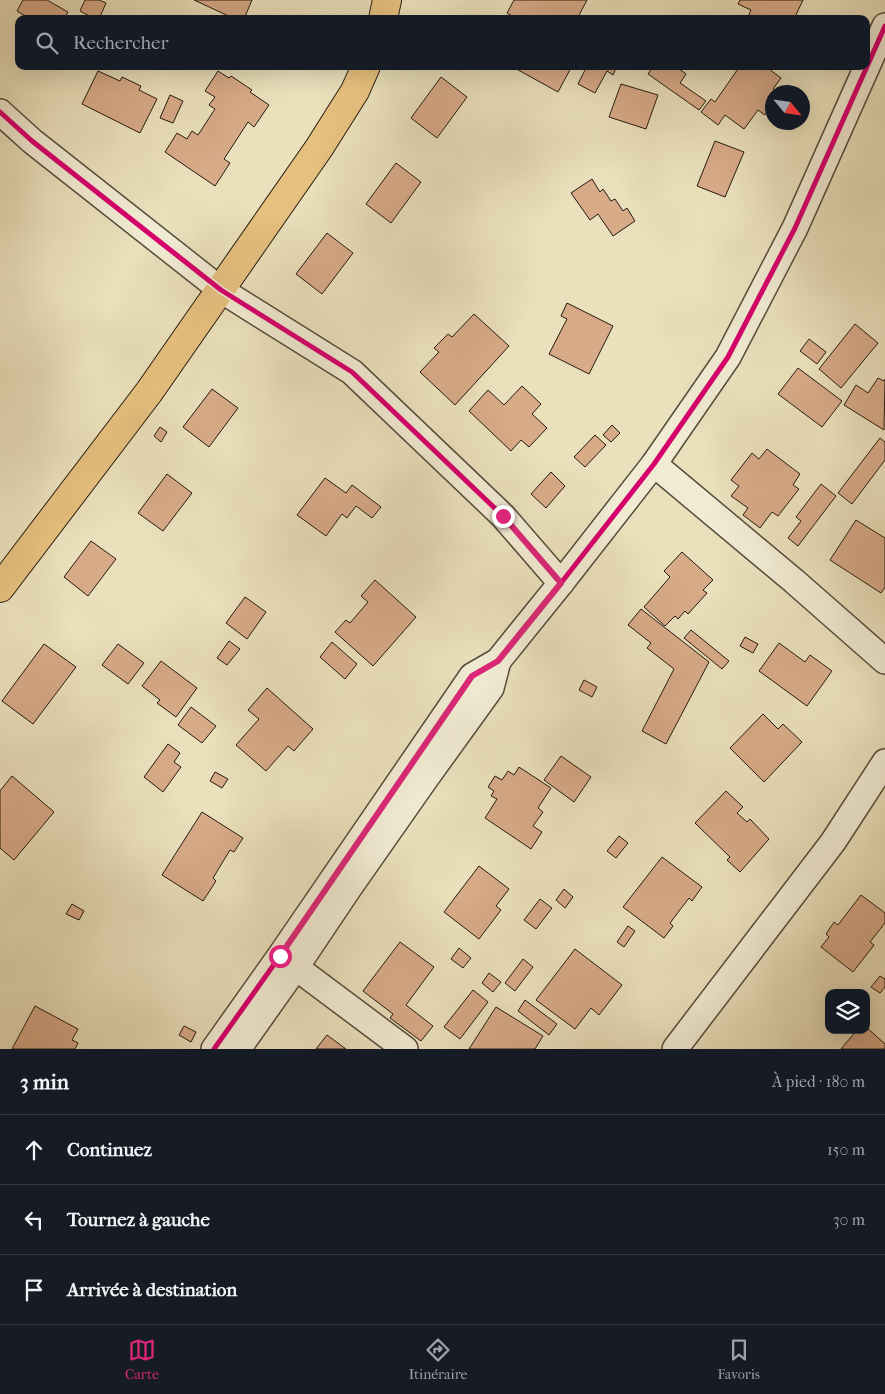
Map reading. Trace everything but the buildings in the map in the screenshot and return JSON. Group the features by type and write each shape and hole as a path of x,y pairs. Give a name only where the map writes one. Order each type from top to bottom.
{"highway":[{"path":"384,15 387,0"},
{"path":"0,588 149,392 221,290 319,148 355,91 364,70"}],"street":[{"path":"870,60 885,26"},
{"path":"238,1049 288,962 417,772 472,676 498,661 561,583 654,464 728,357 795,228 865,70"},
{"path":"0,112 32,141 221,290 352,372 503,516 561,583"},
{"path":"654,464 794,581 885,661"},
{"path":"675,1049 833,842 885,762"},
{"path":"214,1049 288,962"},
{"path":"288,962 405,1049"}],"cycle path":[{"path":"870,60 885,26"},
{"path":"214,1049 472,676 498,661 561,583 654,464 728,357 795,228 865,70"},
{"path":"0,112 32,141 221,290 352,372 503,516 561,583"}],"route":[{"path":"280,956 462,689 472,676 498,661 561,583 503,516"}]}
